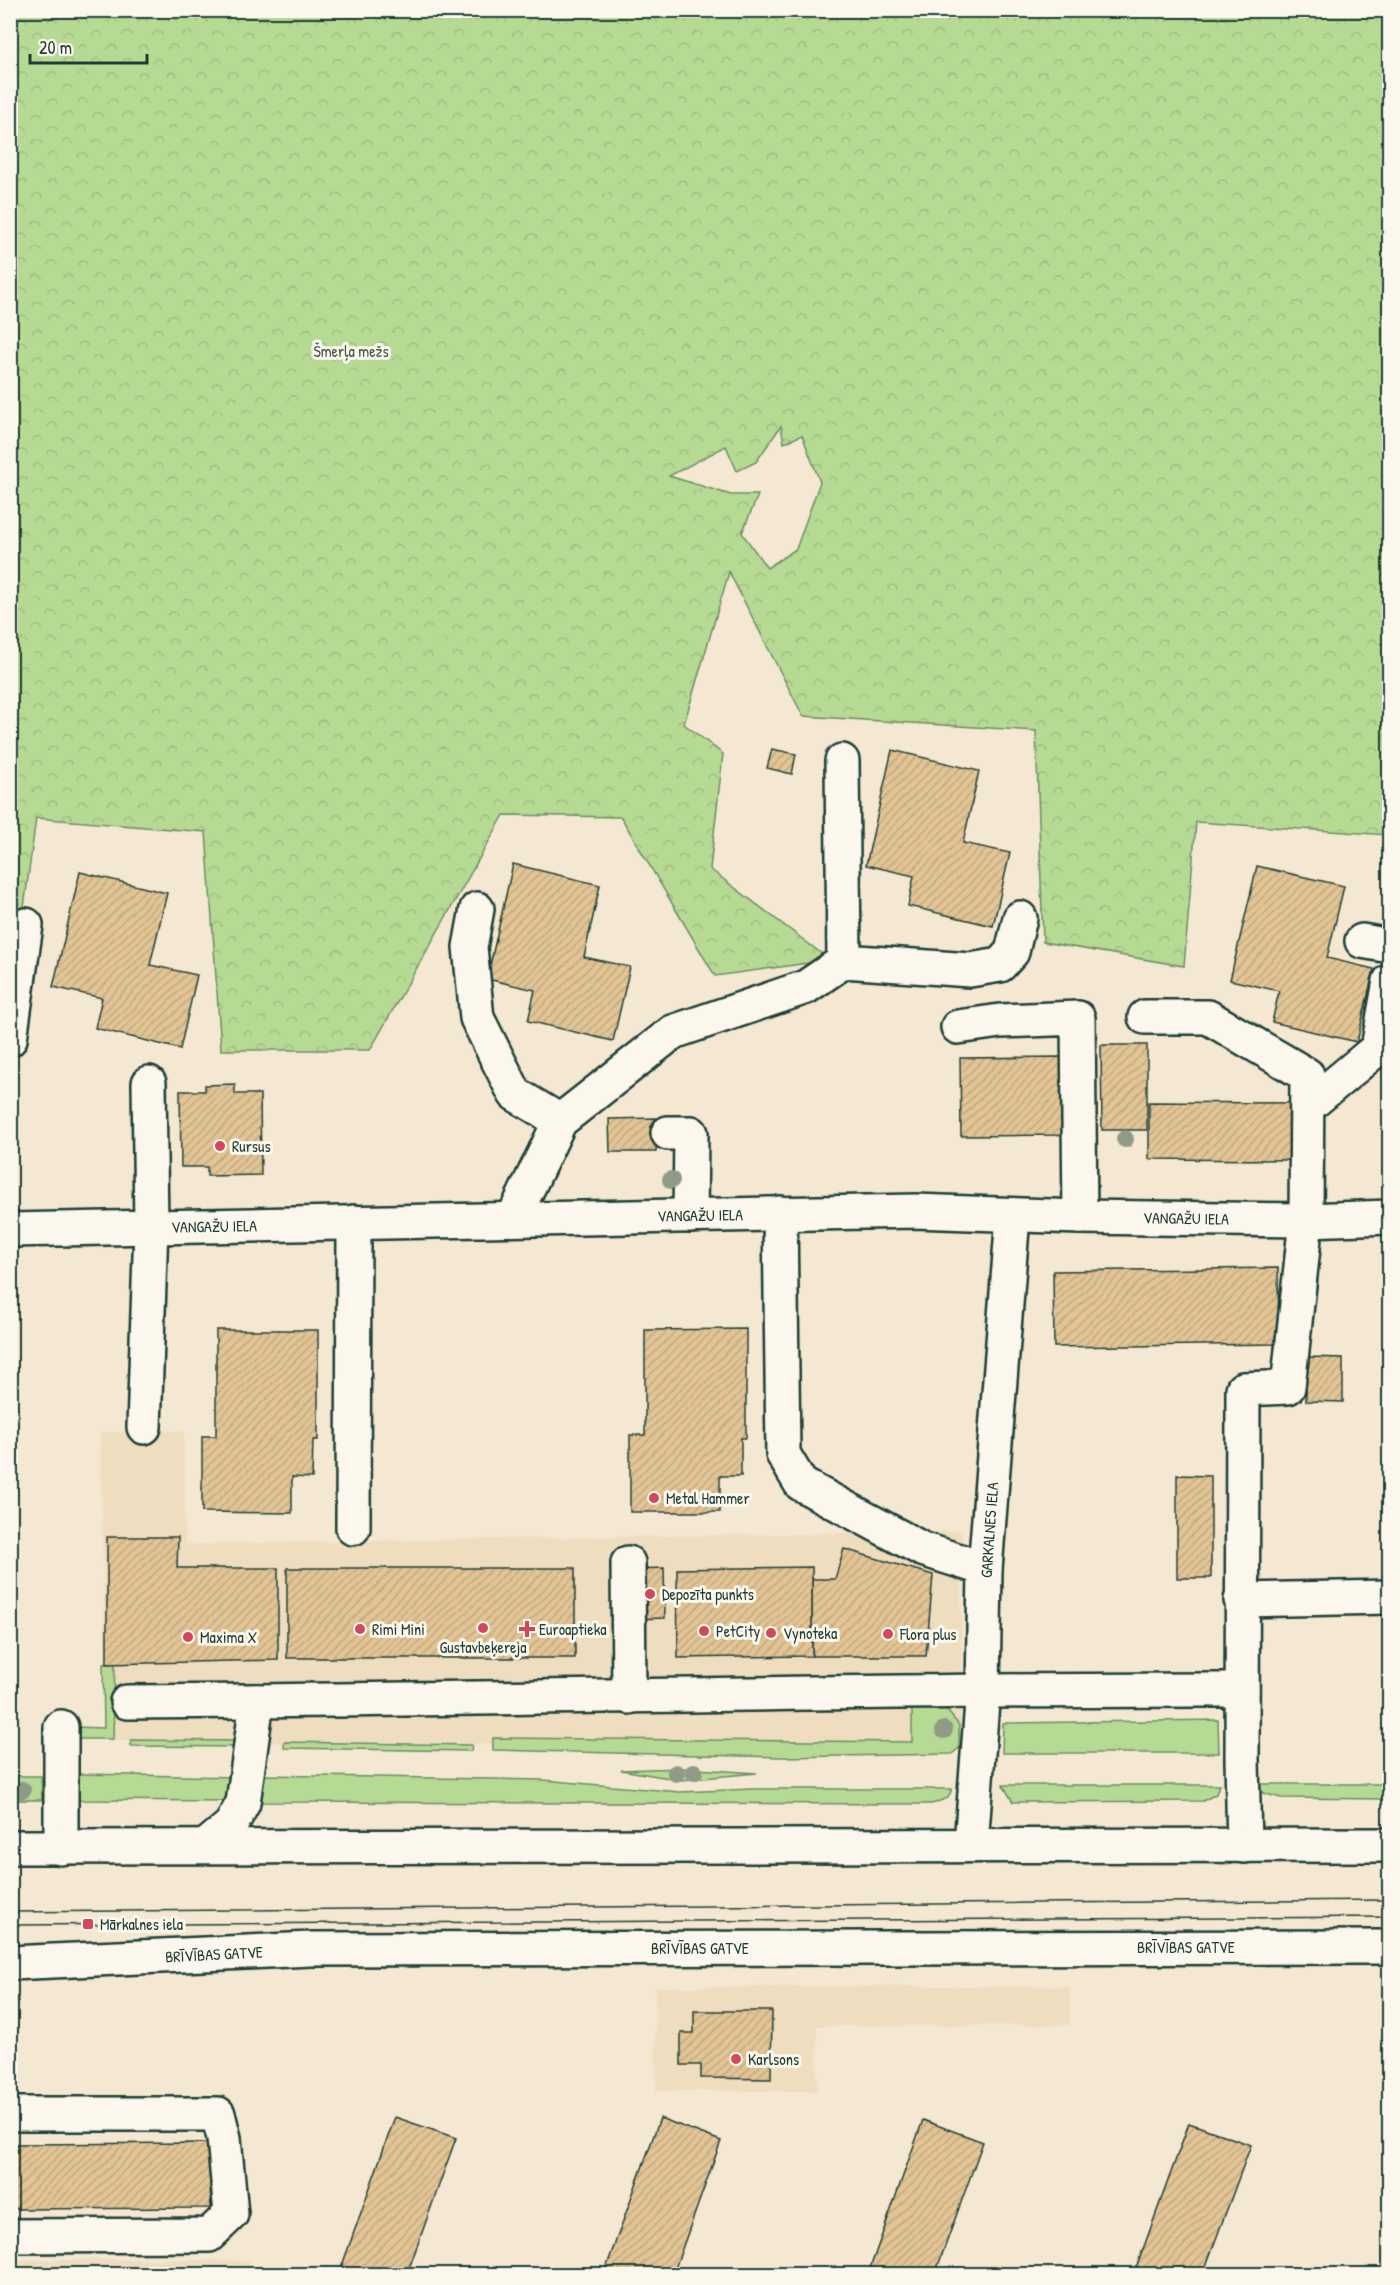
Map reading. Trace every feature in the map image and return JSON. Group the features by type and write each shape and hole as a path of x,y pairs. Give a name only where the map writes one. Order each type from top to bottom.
{"main road":[{"path":"842,761 844,961"},
{"path":"477,909 470,947 477,1018 515,1094 560,1121"},
{"path":"513,1219 560,1121 673,1032 806,987 844,961 970,970 1000,965 1012,952 1020,918"},
{"path":"10,1039 26,925"},
{"path":"1308,1107 1378,1048 1389,981"},
{"path":"1145,1017 1208,1017 1307,1075 1306,1220 1288,1388 1243,1389 1241,1600 1244,1846"},
{"path":"958,1027 1000,1021 1078,1018 1080,1217"},
{"path":"144,1427 152,1227 149,1083"},
{"path":"668,1133 691,1132 690,1216"},
{"name":"VANGAŽU IELA","path":"10,1230 915,1211 1013,1216 1306,1220 1389,1217"},
{"path":"780,1214 783,1454 801,1484 922,1549 985,1569"},
{"name":"GARKALNES IELA","path":"971,1844 983,1690 985,1569 1013,1216"},
{"path":"353,1528 354,1222"},
{"path":"628,1563 629,1697"},
{"path":"1241,1600 1389,1597"},
{"path":"128,1702 629,1697 983,1690 1242,1690"},
{"path":"206,1846 231,1825 243,1803 256,1701"},
{"path":"61,1727 61,1848"},
{"path":"10,1847 1389,1845"},
{"name":"BRĪVĪBAS GATVE","path":"10,1963 311,1949 1389,1947"},
{"path":"10,2114 218,2114 224,2138 231,2214 209,2235 10,2236"}],"shaded area":[{"path":"184,1431 185,1544 962,1531 961,1749 107,1741 100,1432"},
{"name":"Karlsons","path":"1070,1986 1070,2025 817,2026 818,2091 656,2091 655,1987"},
{"path":"11,2260 249,2261 249,2274 11,2274"}],"green space":[{"name":"Šmerļa mežs","path":"11,11 1389,11 1389,835 1196,822 1184,966 1043,942 1036,731 803,716 729,572 684,724 723,754 710,869 830,960 715,976 621,817 504,815 370,1050 221,1050 206,832 36,818 11,1005","holes":["781,426 784,443 802,435 820,482 796,549 767,568 742,533 758,495 731,495 669,476 726,446 737,471 756,462"]},
{"path":"115,1663 113,1739 76,1739 75,1727 104,1728 103,1664"},
{"path":"944,1707 959,1725 959,1748 952,1754 782,1757 493,1750 493,1738 912,1742 912,1708"},
{"path":"1218,1720 1219,1753 1002,1753 1003,1723"},
{"path":"131,1740 241,1741 241,1747 131,1746"},
{"path":"284,1742 472,1745 471,1751 284,1748"},
{"path":"682,1768 757,1773 681,1780 621,1770"},
{"path":"78,1774 234,1777 231,1801 78,1800"},
{"path":"262,1775 543,1780 680,1792 752,1789 952,1789 948,1798 932,1804 259,1802"},
{"path":"11,1776 41,1776 42,1800 11,1800"},
{"path":"1258,1784 1389,1784 1389,1799 1281,1798 1263,1793"},
{"path":"1003,1785 1219,1785 1216,1794 1203,1801 1013,1802"}],"building":[{"path":"772,749 796,754 792,774 767,768"},
{"path":"892,750 979,771 963,843 1010,853 993,926 908,906 914,876 866,865"},
{"path":"513,864 600,885 584,957 630,967 613,1041 528,1021 535,990 487,979"},
{"path":"1257,866 1344,886 1327,958 1374,969 1357,1042 1272,1022 1279,991 1230,980"},
{"path":"80,872 167,893 150,965 197,975 180,1049 95,1028 102,998 53,987"},
{"path":"1101,1045 1147,1045 1147,1130 1102,1130"},
{"path":"1064,1057 1065,1135 961,1136 960,1058"},
{"name":"Rursus","path":"235,1084 235,1094 260,1094 261,1175 207,1176 207,1167 181,1167 180,1091 205,1091 205,1085"},
{"path":"1149,1102 1293,1103 1293,1160 1149,1159"},
{"path":"656,1118 656,1152 610,1152 609,1119"},
{"path":"1278,1268 1279,1344 1054,1347 1053,1271"},
{"path":"746,1329 746,1438 741,1438 741,1476 720,1476 720,1512 630,1512 630,1435 645,1435 645,1330"},
{"path":"216,1330 318,1330 318,1440 313,1440 312,1478 292,1477 292,1513 202,1512 202,1436 216,1436"},
{"path":"1306,1357 1343,1358 1343,1402 1306,1401"},
{"path":"1386,1474 1390,1474 1390,1535 1386,1535"},
{"path":"1177,1475 1211,1476 1211,1578 1177,1578"},
{"path":"107,1537 178,1537 177,1568 278,1568 278,1660 107,1664"},
{"path":"844,1549 933,1575 926,1656 812,1656 812,1579 835,1579"},
{"path":"812,1567 812,1656 678,1658 677,1569"},
{"path":"287,1568 575,1568 575,1658 287,1658"},
{"name":"Depozīta punkts","path":"664,1568 665,1618 635,1619 635,1569"},
{"path":"694,2011 772,2011 771,2079 701,2078 701,2065 681,2065 681,2033 694,2033"},
{"path":"395,2117 456,2138 407,2274 339,2274"},
{"path":"660,2118 721,2141 673,2274 604,2274"},
{"path":"923,2120 983,2142 935,2274 868,2274"},
{"path":"1189,2123 1251,2145 1203,2274 1134,2274"},
{"path":"209,2143 211,2208 10,2209 10,2144"}],"tram line":[{"path":"10,1912 1390,1900"},
{"path":"10,1925 1390,1917"}],"place":[{"name":"Rursus","path":"220,1146"},
{"name":"Metal Hammer","path":"654,1498"},
{"name":"Depozīta punkts","path":"650,1594"},
{"name":"Gustavbeķereja","path":"483,1628"},
{"name":"Rimi Mini","path":"360,1629"},
{"name":"Euroaptieka","path":"527,1629"},
{"name":"PetCity","path":"704,1631"},
{"name":"Vynoteka","path":"771,1633"},
{"name":"Flora plus","path":"888,1634"},
{"name":"Maxima X","path":"188,1637"},
{"name":"Mārkalnes iela","path":"88,1924"},
{"name":"Karlsons","path":"736,2059"}]}
